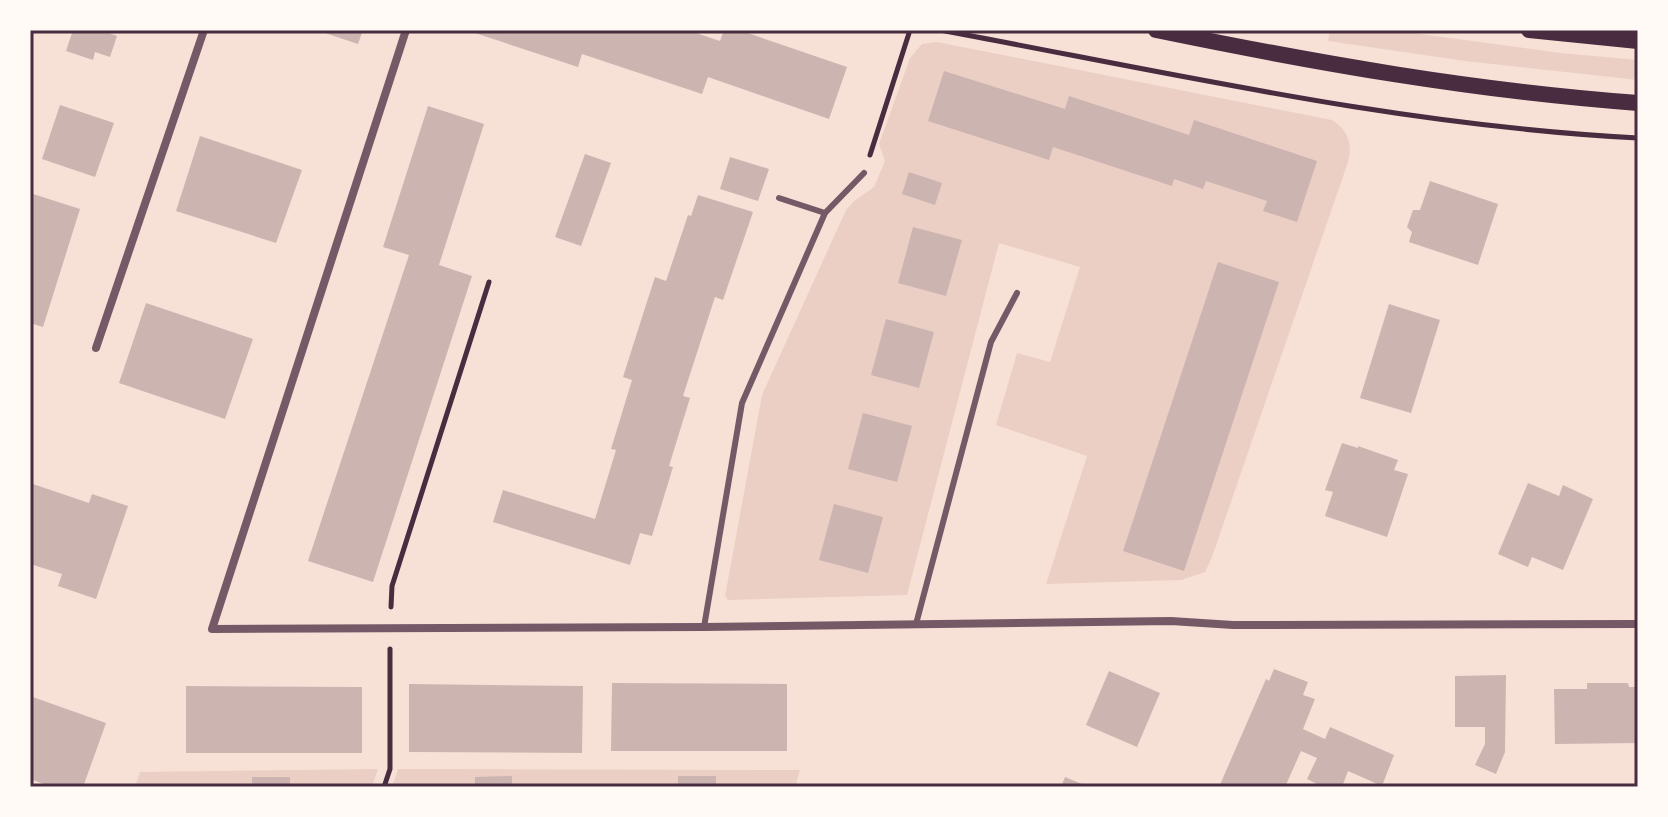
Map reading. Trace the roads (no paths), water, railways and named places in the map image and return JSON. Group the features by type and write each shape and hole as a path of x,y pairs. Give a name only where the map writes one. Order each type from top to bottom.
{"main road":[{"path":"1156,30 1298,60 1407,78 1540,95 1638,103"},
{"path":"1529,30 1615,35 1638,41"}],"street":[{"path":"96,348 204,30"},
{"path":"406,30 212,629 1171,621 1233,625 1638,624"}],"lane":[{"path":"704,627 742,403 825,213 864,173"},
{"path":"779,198 825,213"},
{"path":"916,624 991,342 1017,293"}]}
